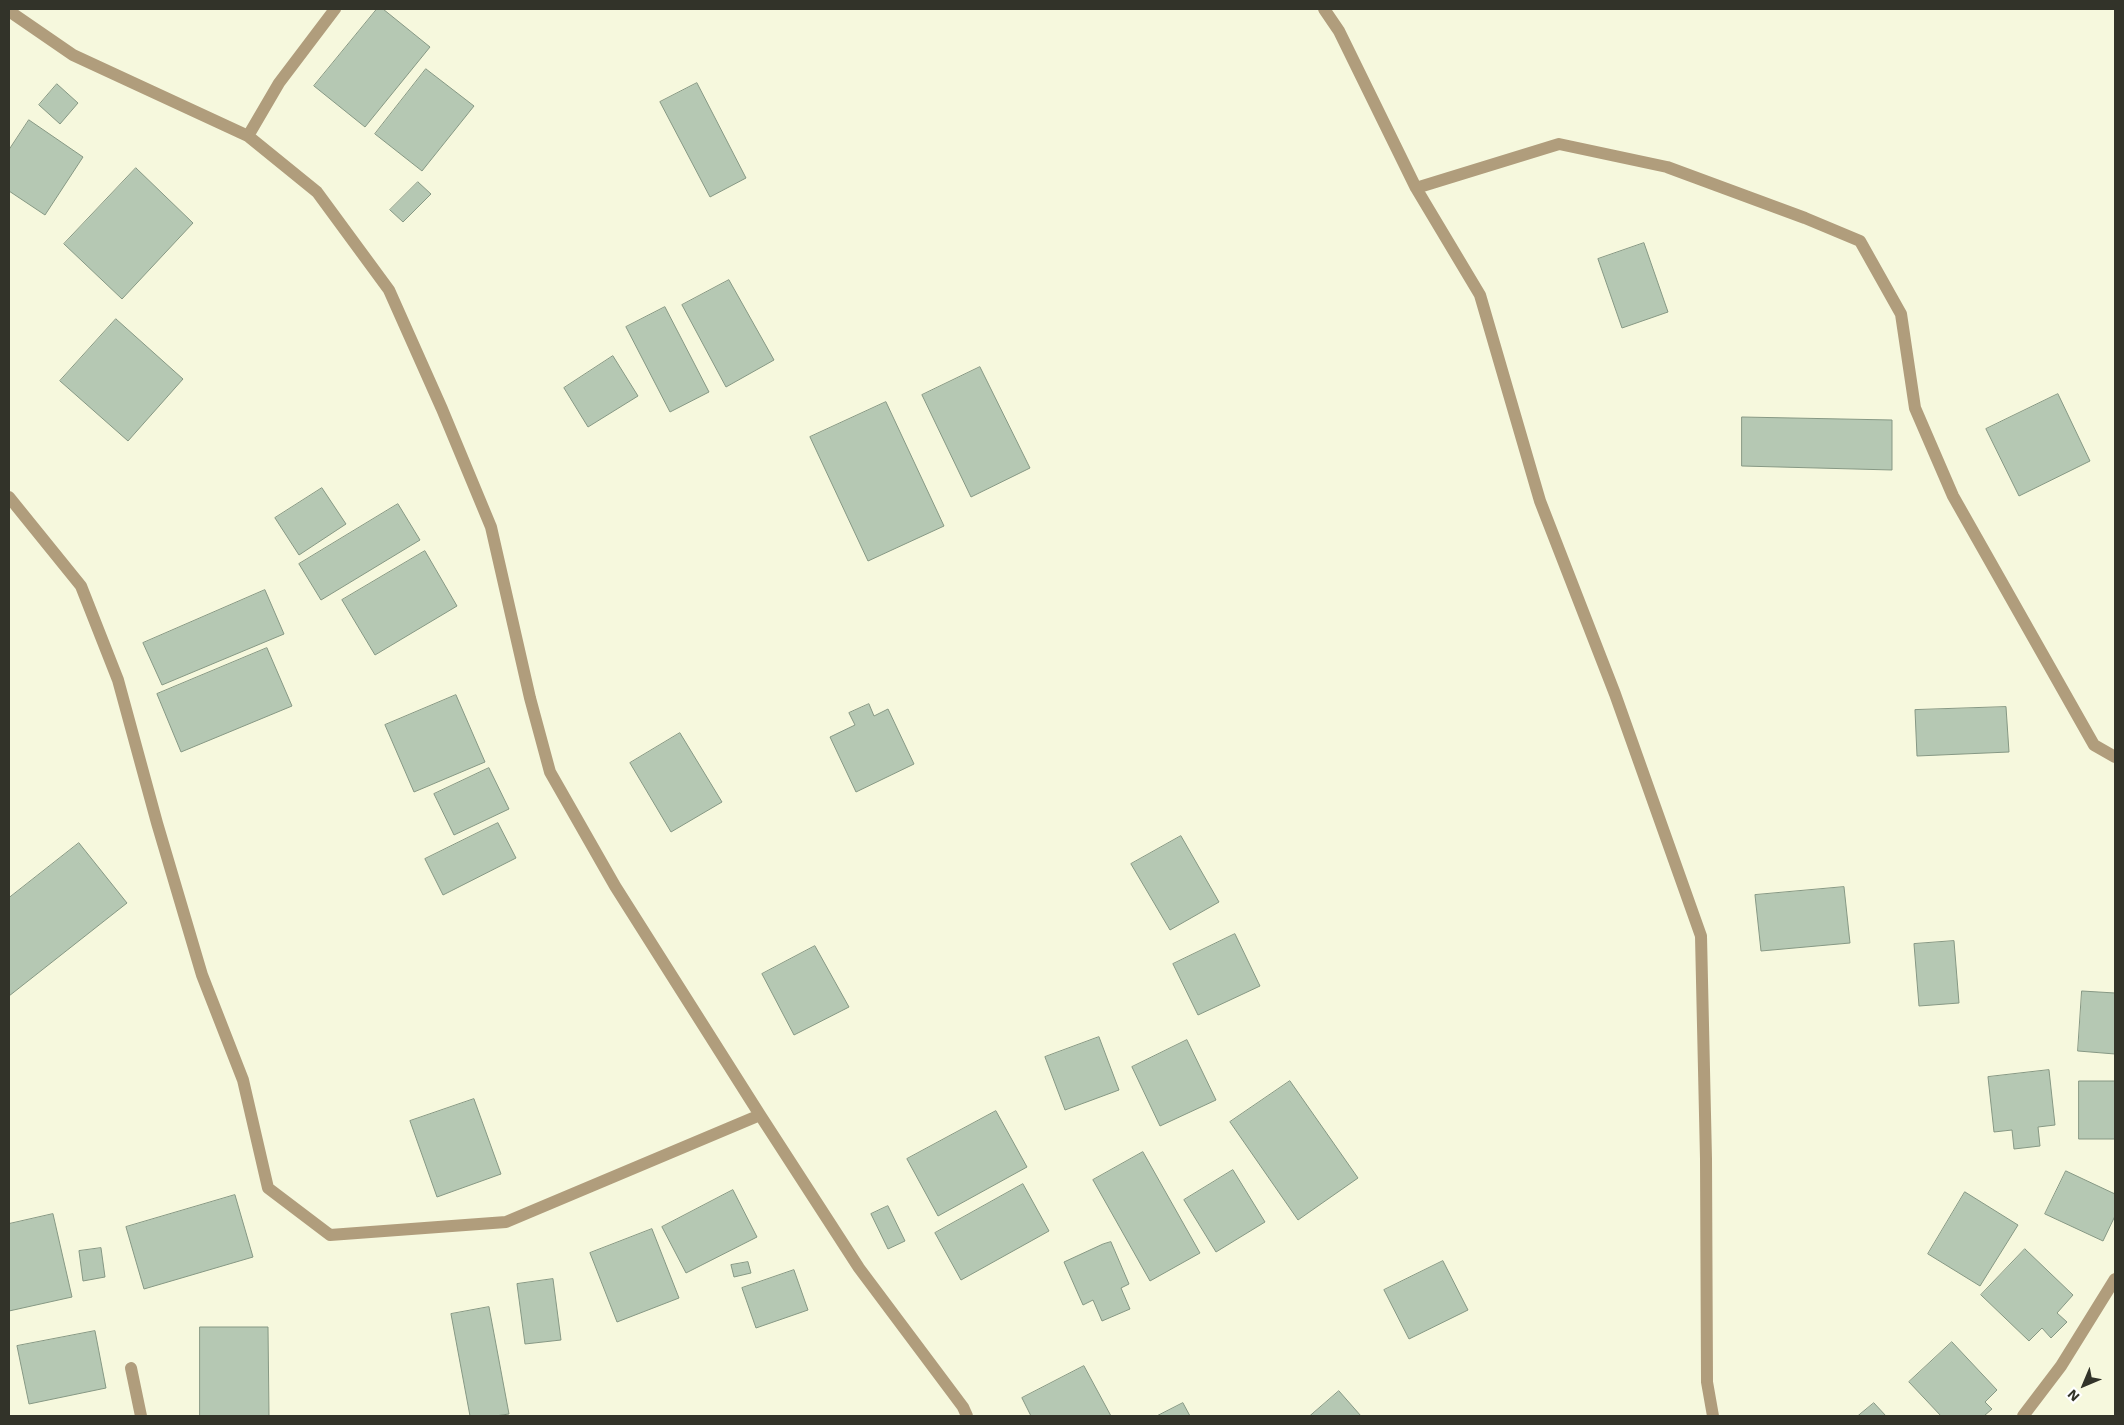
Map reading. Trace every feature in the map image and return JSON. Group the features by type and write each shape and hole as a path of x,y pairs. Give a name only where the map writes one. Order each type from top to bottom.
{"street":[{"path":"248,136 279,83 335,9"},
{"path":"1324,9 1339,31 1416,188 1480,295 1540,501 1615,694 1701,936 1706,1159 1707,1382 1713,1416"},
{"path":"9,10 73,55 248,136 317,192 389,290 442,408 491,527 530,698 550,772 614,886 760,1115 860,1268 968,1416"},
{"path":"1416,188 1559,144 1667,167 1805,218 1860,241 1901,314 1915,408 1953,496 2094,745 2115,757"},
{"path":"9,497 81,586 118,680 157,823 202,975 243,1080 268,1188 330,1236 506,1222 760,1115"},
{"path":"2023,1416 2061,1366 2115,1280"},
{"path":"131,1368 141,1416"}],"building":[{"path":"377,9 383,9 430,47 365,127 314,86"},
{"path":"426,69 474,106 422,171 375,134"},
{"path":"697,83 746,178 710,197 660,102"},
{"path":"57,84 78,103 60,124 39,105"},
{"path":"29,120 83,157 45,215 9,191 9,150"},
{"path":"136,168 193,223 122,299 64,244"},
{"path":"418,182 431,194 403,222 390,210"},
{"path":"1644,243 1668,312 1622,328 1598,259"},
{"path":"729,280 774,360 726,387 682,305"},
{"path":"665,307 709,392 670,412 626,327"},
{"path":"116,319 183,379 128,441 60,381"},
{"path":"613,356 638,396 588,427 564,388"},
{"path":"980,367 1030,468 971,497 922,395"},
{"path":"2058,394 2090,461 2019,496 1986,429"},
{"path":"886,402 944,526 868,561 810,437"},
{"path":"1742,417 1892,420 1892,470 1742,466"},
{"path":"322,488 346,524 299,555 275,518"},
{"path":"398,504 420,540 321,600 299,564"},
{"path":"425,551 457,606 375,655 342,600"},
{"path":"265,590 284,634 162,685 143,643"},
{"path":"267,648 292,706 181,752 157,694"},
{"path":"456,695 485,762 414,792 385,725"},
{"path":"869,704 874,716 888,709 914,764 856,792 830,737 855,725 849,713"},
{"path":"2006,707 2009,752 1917,756 1915,710"},
{"path":"680,733 722,802 671,832 630,763"},
{"path":"489,768 509,809 454,835 434,794"},
{"path":"498,823 516,858 443,895 425,859"},
{"path":"1181,836 1219,902 1170,930 1131,864"},
{"path":"79,843 127,903 9,996 9,898"},
{"path":"1844,887 1850,943 1761,951 1755,895"},
{"path":"1235,934 1260,986 1198,1015 1173,964"},
{"path":"1954,941 1959,1003 1919,1006 1914,944"},
{"path":"815,946 849,1007 794,1035 762,974"},
{"path":"2082,991 2115,993 2115,1054 2078,1051"},
{"path":"1099,1037 1119,1090 1065,1110 1045,1057"},
{"path":"1187,1040 1216,1100 1160,1126 1132,1067"},
{"path":"2049,1070 2055,1125 2038,1127 2040,1146 2014,1149 2012,1130 1994,1132 1988,1077"},
{"path":"1290,1081 1358,1178 1298,1220 1230,1122"},
{"path":"2079,1081 2115,1081 2115,1139 2079,1139"},
{"path":"474,1099 501,1174 437,1197 410,1121"},
{"path":"996,1111 1027,1167 938,1216 907,1159"},
{"path":"1143,1152 1200,1253 1150,1281 1093,1180"},
{"path":"1233,1170 1265,1222 1216,1252 1184,1200"},
{"path":"2066,1171 2115,1194 2115,1216 2103,1241 2045,1214"},
{"path":"1023,1184 1049,1231 961,1280 935,1233"},
{"path":"733,1190 757,1237 686,1273 662,1227"},
{"path":"1965,1192 2018,1225 1980,1286 1928,1254"},
{"path":"235,1195 253,1257 144,1289 126,1227"},
{"path":"888,1206 905,1241 888,1249 871,1214"},
{"path":"53,1214 72,1297 9,1311 9,1224"},
{"path":"652,1229 679,1298 617,1322 590,1253"},
{"path":"1111,1242 1129,1284 1121,1288 1130,1309 1102,1321 1093,1300 1083,1305 1064,1262"},
{"path":"101,1248 105,1277 83,1281 79,1251"},
{"path":"2025,1249 2073,1295 2057,1313 2067,1322 2051,1338 2042,1328 2029,1341 1981,1295"},
{"path":"1443,1261 1468,1310 1409,1339 1384,1290"},
{"path":"748,1262 751,1273 734,1277 731,1265"},
{"path":"794,1270 808,1310 756,1328 742,1288"},
{"path":"553,1279 561,1340 525,1344 517,1284"},
{"path":"489,1307 509,1414 470,1416 451,1314"},
{"path":"200,1327 268,1327 269,1416 200,1416"},
{"path":"95,1331 106,1388 29,1404 17,1346"},
{"path":"1952,1342 1997,1390 1985,1402 1992,1409 1984,1416 1941,1416 1909,1382"},
{"path":"1084,1366 1111,1416 1031,1416 1022,1398"},
{"path":"1339,1391 1361,1416 1310,1416"},
{"path":"1183,1403 1190,1416 1157,1416"},
{"path":"1874,1403 1886,1416 1858,1416"}]}
